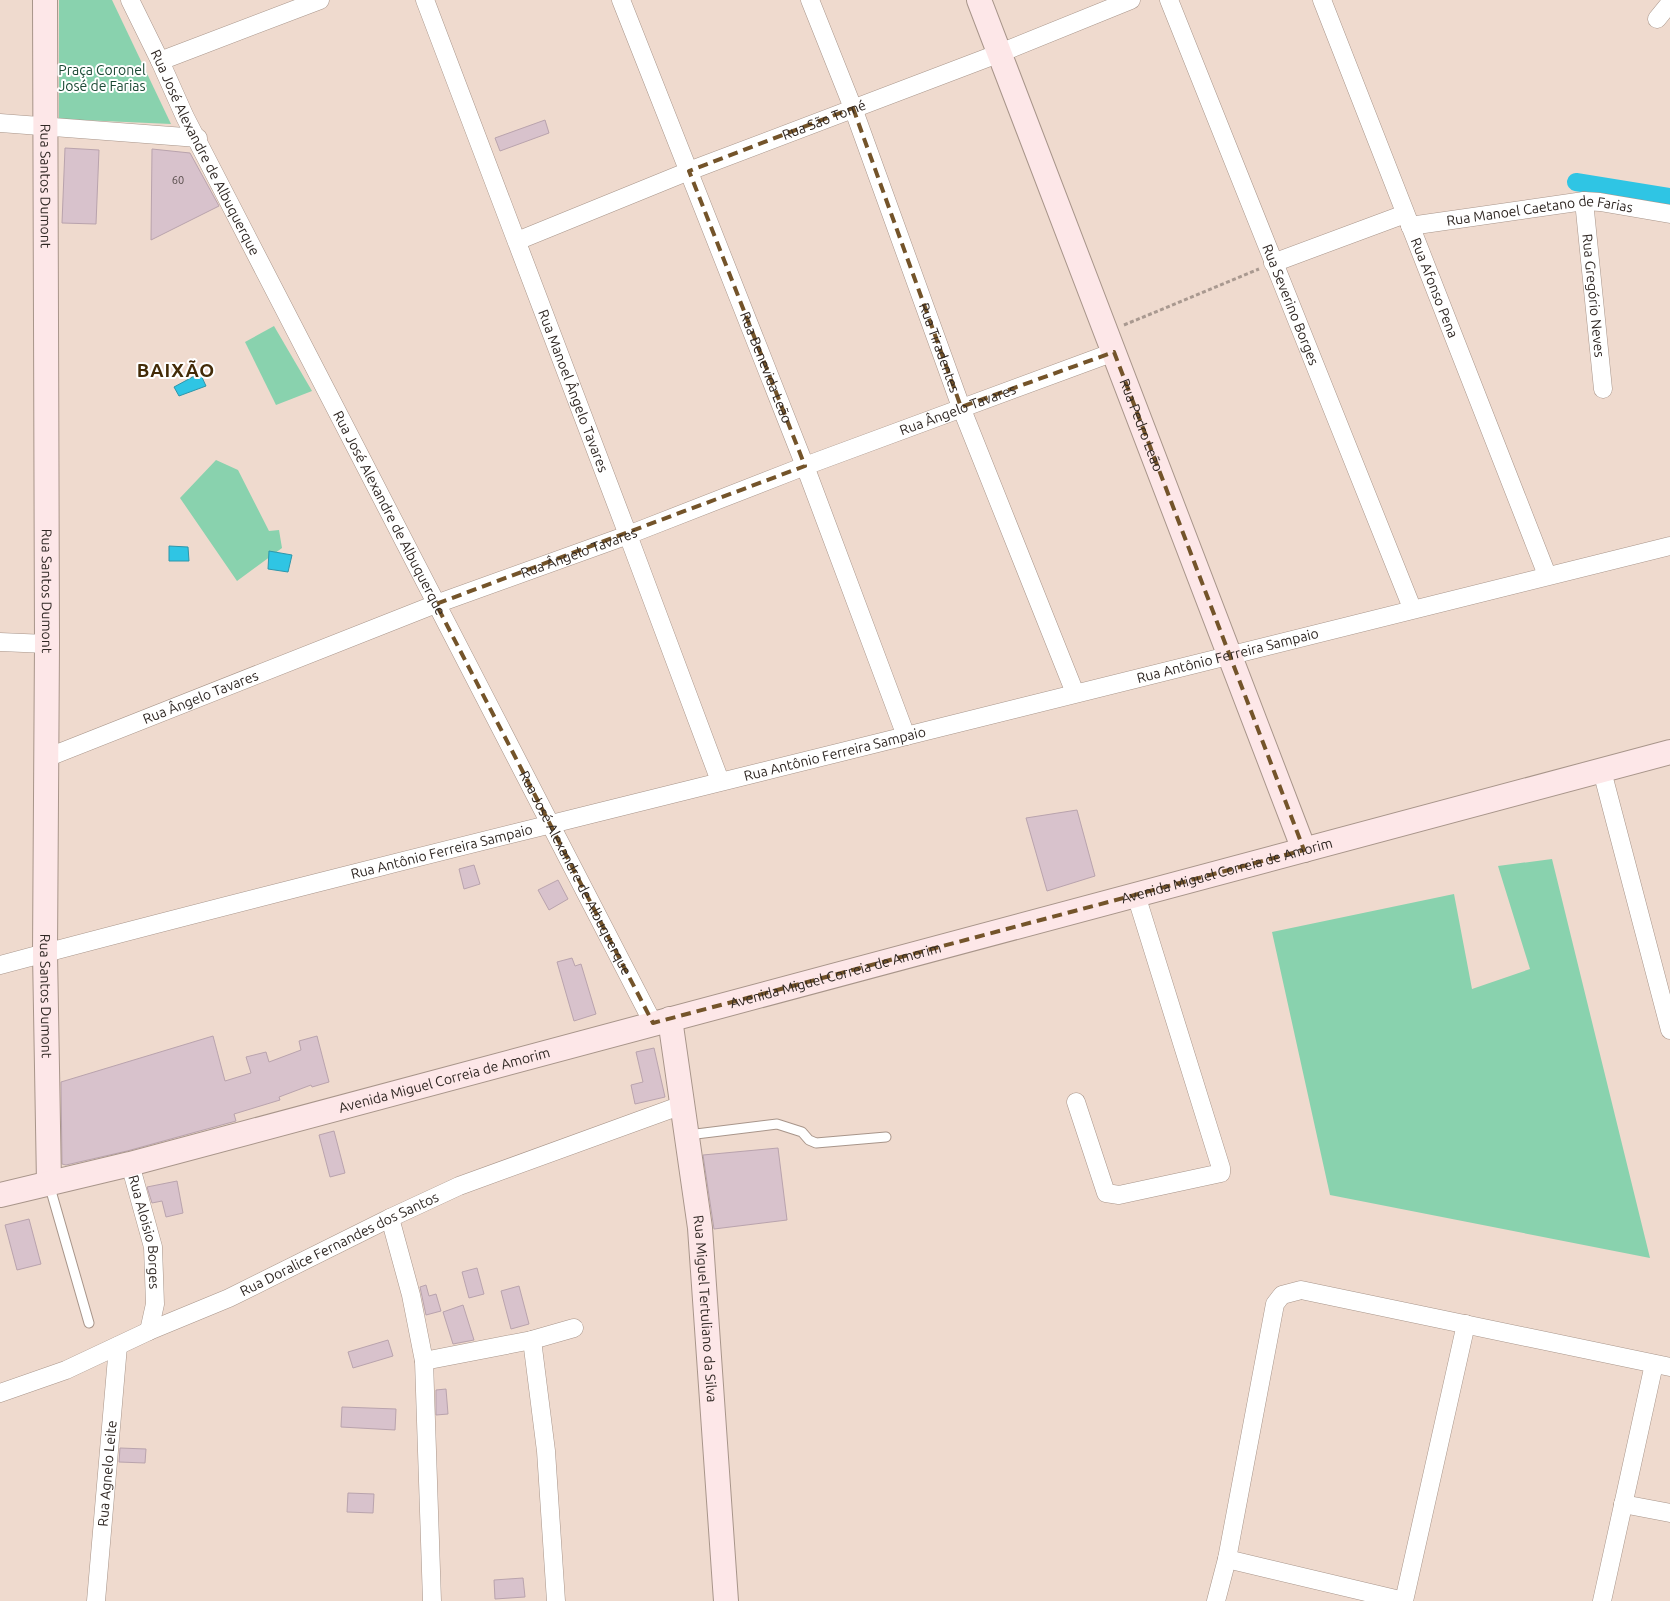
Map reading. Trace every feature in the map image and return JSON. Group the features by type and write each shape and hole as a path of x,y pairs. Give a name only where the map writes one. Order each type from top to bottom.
{"street":[{"name":"Rua Santos Dumont","path":"44,0 47,644 45,953 49,1183"},
{"name":"Rua José Alexandre de Albuquerque","path":"130,0 185,117 198,138 550,824 661,1021"},
{"path":"160,61 320,0"},
{"name":"Rua Manoel Ângelo Tavares","path":"425,0 720,781"},
{"name":"Rua Benevida Leão","path":"621,0 805,466 906,736"},
{"name":"Rua Tiradentes","path":"810,0 853,108 961,407 1075,693"},
{"name":"Rua Pedro Leão","path":"979,0 1304,850"},
{"name":"Rua São Tomé","path":"517,241 689,171 1000,53 1131,0"},
{"name":"Rua Severino Borges","path":"1169,0 1412,608"},
{"name":"Rua Afonso Pena","path":"1322,0 1547,575"},
{"path":"1657,19 1670,3"},
{"path":"0,123 198,138"},
{"name":"Rua Manoel Caetano de Farias","path":"1274,264 1408,220 1584,201 1670,214"},
{"name":"Rua Gregório Neves","path":"1584,201 1603,389"},
{"name":"Rua Ângelo Tavares","path":"46,758 436,604 628,535 961,407 1110,342"},
{"name":"Rua Antônio Ferreira Sampaio","path":"0,965 720,781 1412,608 1670,546"},
{"path":"0,642 47,644"},
{"name":"Avenida Miguel Correia de Amorim","path":"0,1195 130,1164 1670,752"},
{"path":"1602,771 1670,1026"},
{"path":"1076,1102 1106,1193 1118,1195 1221,1173 1136,895"},
{"name":"Rua Miguel Tertuliano da Silva","path":"661,1021 682,1105 700,1228 726,1601"},
{"name":"Rua Doralice Fernandes dos Santos","path":"0,1393 66,1370 149,1331 229,1298 459,1186 682,1105"},
{"name":"Rua Aloisio Borges","path":"130,1164 153,1248 155,1304 149,1331"},
{"path":"390,1218 411,1295 424,1361 432,1601"},
{"path":"1216,1601 1227,1559 1275,1304 1282,1296 1301,1290 1662,1366 1623,1504 1602,1601"},
{"path":"1227,1559 1404,1601 1466,1324"},
{"path":"424,1361 532,1340 574,1328"},
{"path":"532,1340 546,1451 556,1601"},
{"name":"Rua Agnelo Leite","path":"96,1601 118,1346"},
{"path":"1623,1504 1670,1513"}],"lane":[{"path":"686,1135 777,1124 802,1132 809,1140 816,1143 886,1137"},
{"path":"49,1183 89,1323"}],"path":[{"path":"1110,342 1274,264"}],"highlighted area":[{"path":"853,108 961,407 1114,352 1304,850 653,1023 436,604 805,466 689,171"}],"green space":[{"name":"Praça Coronel José de Farias","path":"59,0 112,0 171,124 59,119"},
{"path":"274,326 312,391 276,405 245,342"},
{"path":"216,460 238,470 269,531 279,530 282,548 237,581 180,498"},
{"path":"1552,859 1650,1258 1330,1195 1272,932 1454,894 1472,989 1530,969 1498,866"}],"water":[{"path":"200,373 206,386 179,396 174,387"},
{"path":"169,546 188,547 189,561 169,561"},
{"path":"269,551 292,555 288,572 268,569"}],"building":[{"path":"545,120 549,133 500,151 495,138"},
{"path":"65,148 99,150 96,224 62,223"},
{"path":"152,149 190,153 219,206 151,240"},
{"path":"1077,810 1095,876 1047,891 1026,818"},
{"path":"474,865 480,884 464,889 459,869"},
{"path":"558,880 568,899 549,910 538,890"},
{"path":"572,958 575,966 581,964 596,1014 574,1021 557,962"},
{"path":"213,1036 225,1081 251,1073 246,1057 266,1052 269,1062 301,1050 299,1041 317,1036 329,1082 312,1087 311,1085 279,1097 280,1100 234,1114 236,1121 127,1151 66,1165 62,1164 61,1082"},
{"path":"654,1048 665,1097 635,1104 631,1085 643,1082 636,1052"},
{"path":"334,1131 345,1173 330,1177 319,1135"},
{"path":"778,1148 787,1220 714,1229 703,1155"},
{"path":"177,1181 183,1213 166,1217 162,1201 152,1203 147,1187"},
{"path":"29,1219 41,1264 17,1270 5,1225"},
{"path":"477,1268 484,1294 469,1298 462,1272"},
{"path":"426,1285 429,1296 436,1294 441,1311 426,1315 420,1287"},
{"path":"519,1286 529,1324 511,1329 501,1291"},
{"path":"463,1305 474,1340 453,1344 443,1312"},
{"path":"388,1340 393,1356 353,1368 348,1352"},
{"path":"446,1389 448,1414 436,1415 436,1390"},
{"path":"342,1407 396,1409 395,1430 341,1427"},
{"path":"120,1448 146,1449 145,1463 119,1462"},
{"path":"348,1493 374,1494 373,1513 347,1512"},
{"path":"523,1578 525,1597 495,1599 494,1580"}],"waterway":[{"path":"1576,182 1670,197"}],"district":[{"name":"BAIXÃO","path":"176,370"}]}
